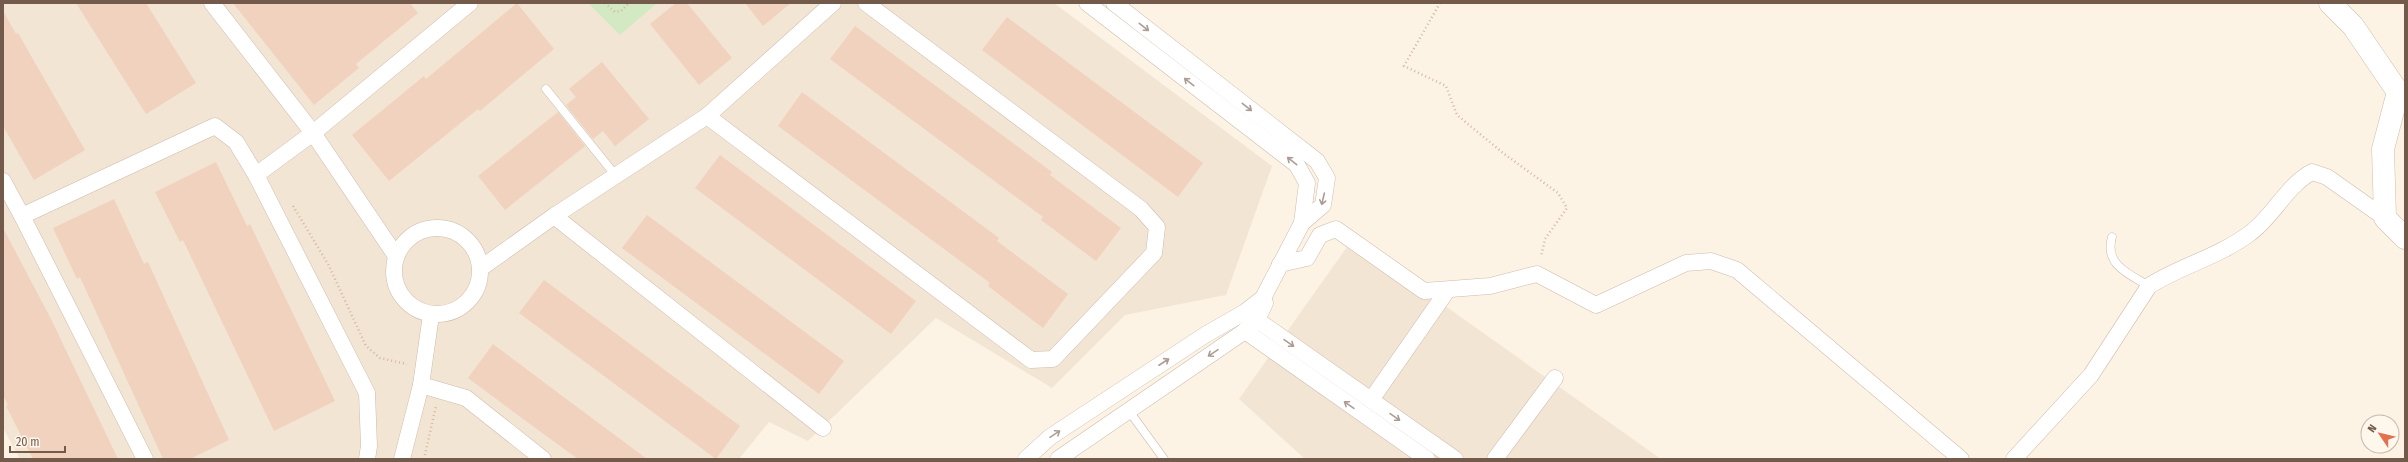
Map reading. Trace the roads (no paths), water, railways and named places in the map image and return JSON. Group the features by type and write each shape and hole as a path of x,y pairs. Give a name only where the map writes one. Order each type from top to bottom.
{"street":[{"path":"212,3 313,133 396,256"},
{"path":"256,175 313,133 470,3"},
{"path":"481,268 554,216 707,116 834,3"},
{"path":"707,116 1031,360 1053,358 1154,253 1158,227 1141,209 866,3"},
{"path":"1026,459 1050,437 1205,335 1245,312 1263,298 1302,223 1307,184 1297,165 1087,3"},
{"path":"1114,3 1317,162 1327,178 1323,205 1302,223"},
{"path":"2330,3 2354,26 2398,92 2382,149 2385,218"},
{"path":"22,216 216,126 236,142 256,175 367,393 369,446 366,459"},
{"path":"2014,459 2091,375 2149,286 2163,277 2230,246 2250,233 2301,178 2312,172 2327,177 2385,218 2405,238"},
{"path":"3,181 145,459"},
{"path":"554,216 823,428"},
{"path":"443,228 462,235 475,249 481,268 478,287 467,303 450,314 431,315 412,308 399,294 393,275 396,256 407,239 424,229 443,228"},
{"path":"1280,264 1307,258 1320,235 1336,229 1424,291 1447,291 1490,286 1537,274 1596,306 1686,263 1711,261 1737,270 1961,459"},
{"path":"1371,400 1447,291"},
{"path":"1058,459 1245,332 1257,320 1265,303 1263,298"},
{"path":"402,459 421,384 431,315"},
{"path":"1257,320 1455,459"},
{"path":"1245,332 1427,459"},
{"path":"1496,459 1555,378"},
{"path":"421,384 466,398 543,459"}],"lane":[{"path":"546,89 616,176"},
{"path":"2112,237 2109,247 2112,259 2116,265 2149,286"},
{"path":"1129,411 1164,459"}]}
